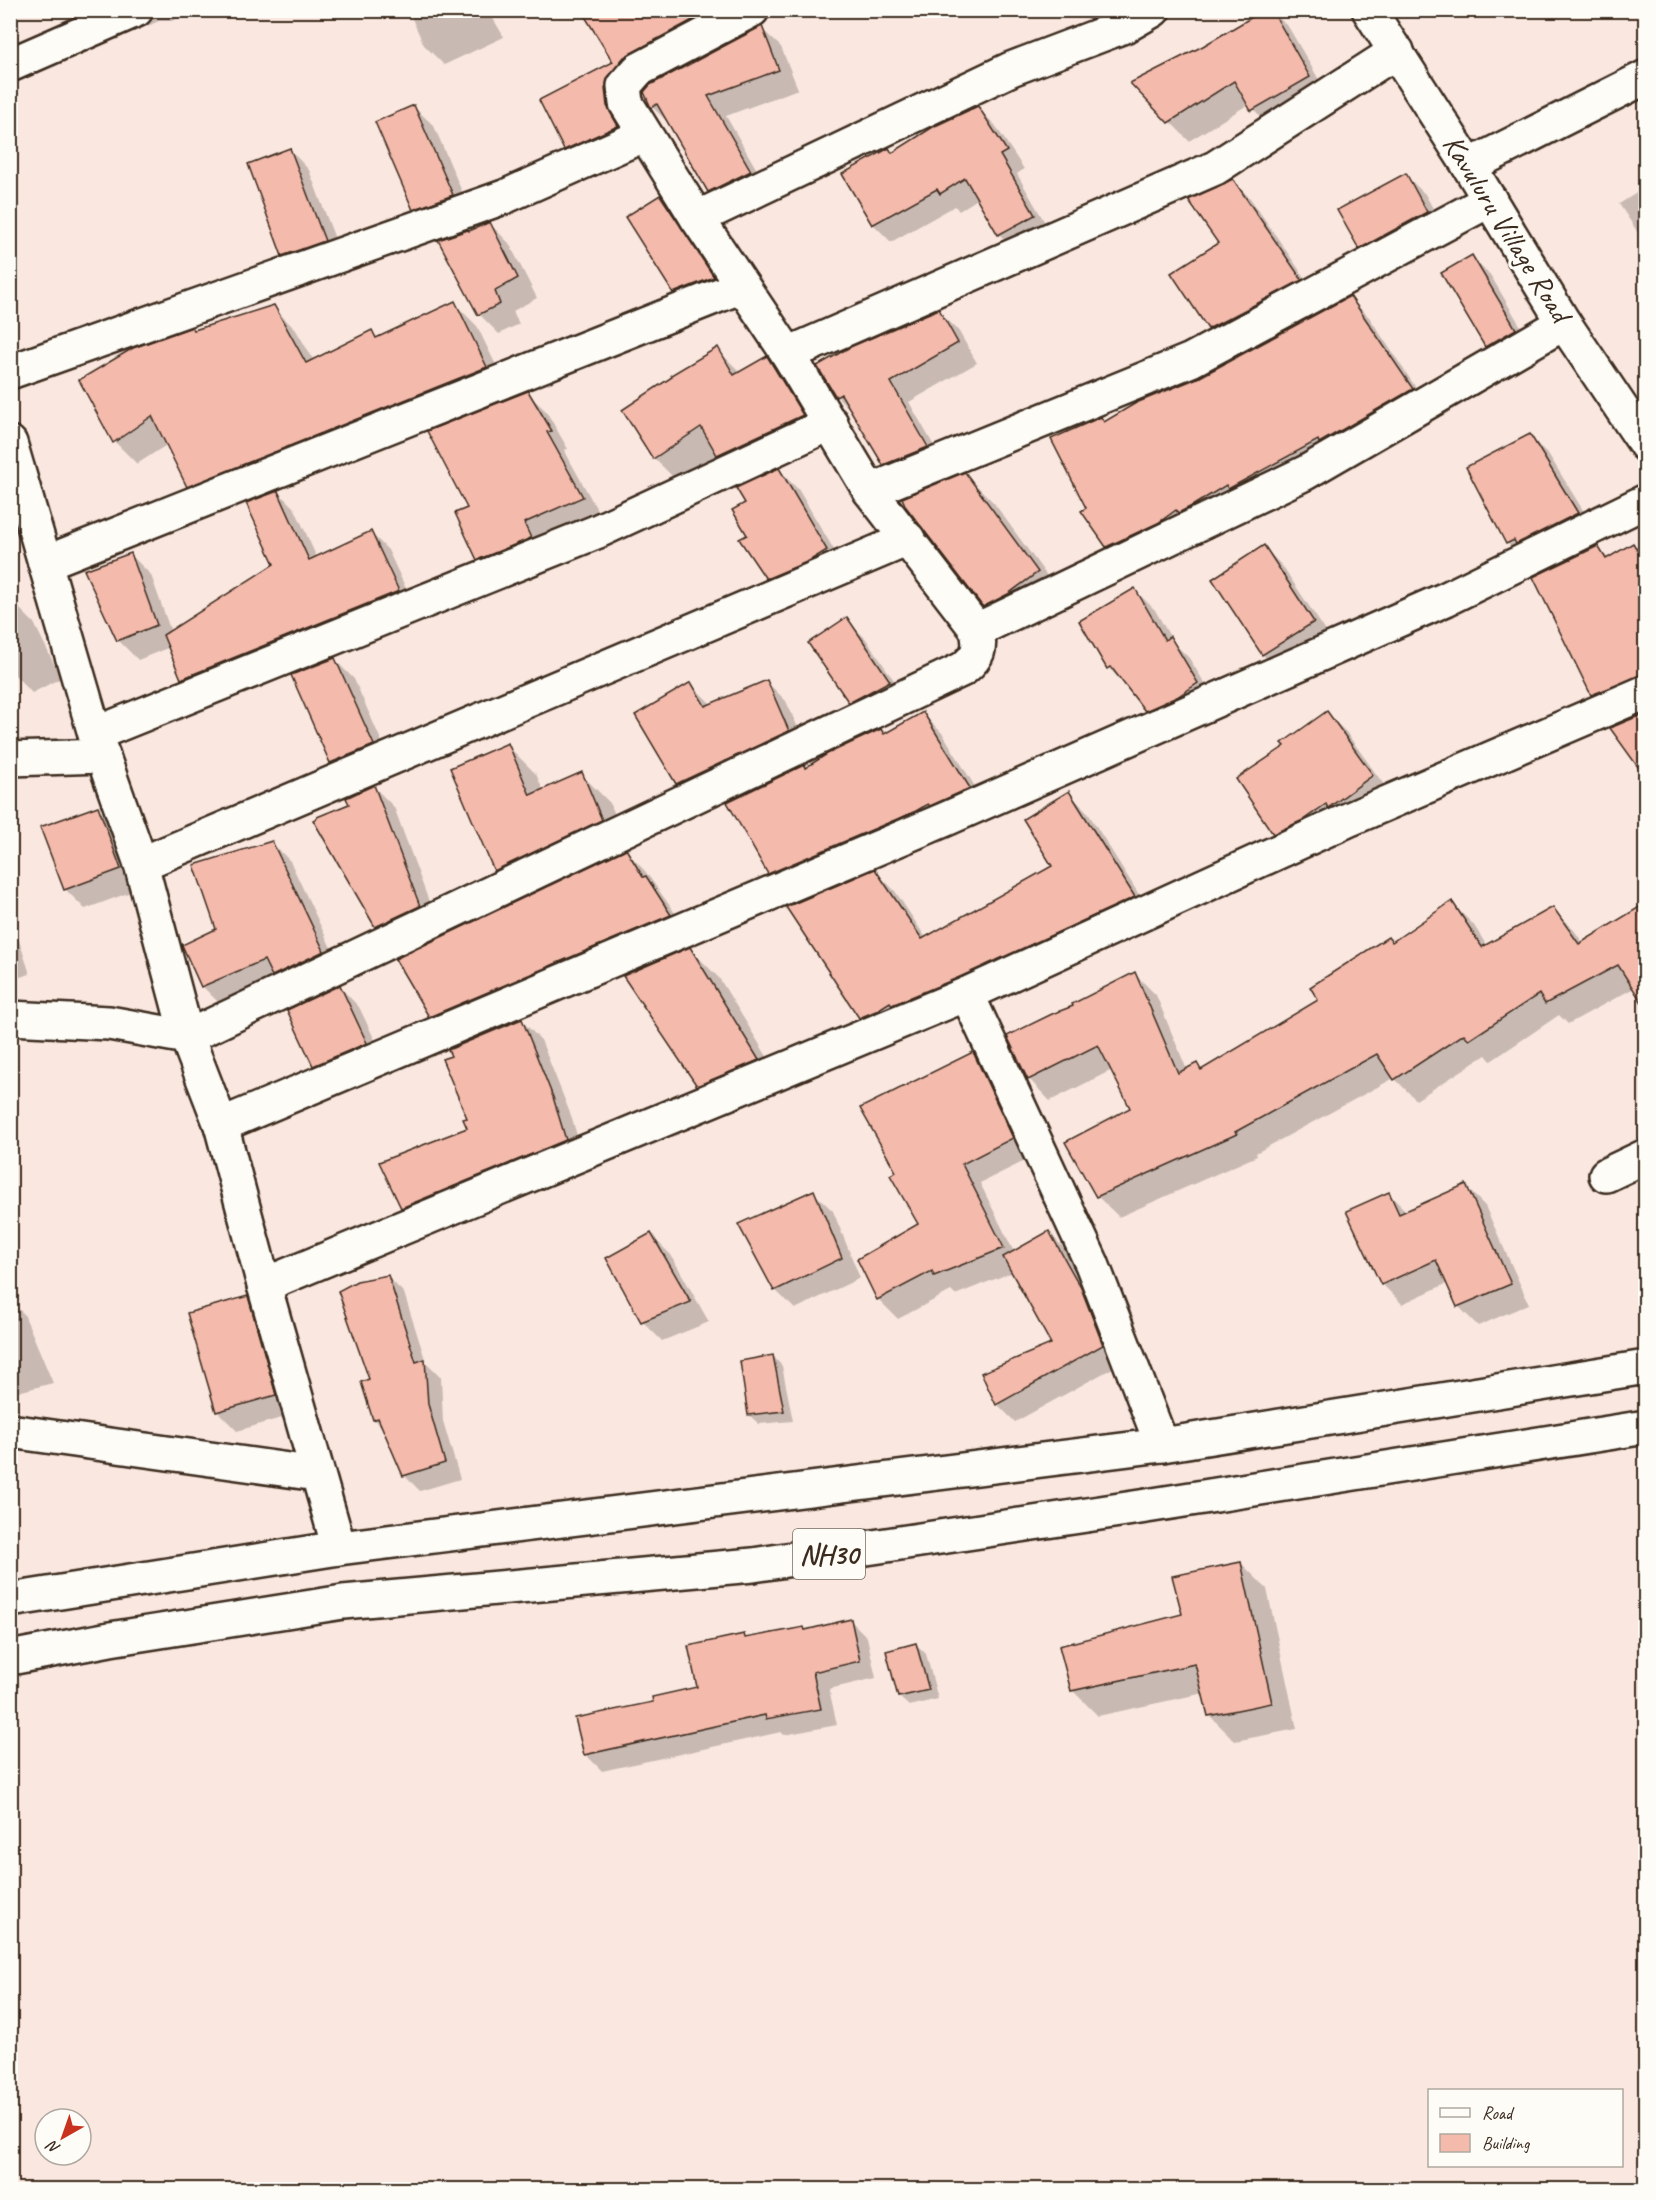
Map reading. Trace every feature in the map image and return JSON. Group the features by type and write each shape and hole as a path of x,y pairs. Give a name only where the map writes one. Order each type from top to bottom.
{"main road":[{"path":"10,65 136,10"},
{"path":"10,1018 109,1023 187,1037 963,669 974,660 980,644 977,630 870,491 788,354 644,135 626,103 624,86 638,70 752,10"},
{"path":"698,218 1011,69 1127,26 1153,10"},
{"name":"Kavuluru Village Road","path":"1369,10 1469,166 1564,322 1646,445"},
{"path":"788,354 1215,168 1397,51"},
{"path":"1469,166 1646,77"},
{"path":"10,372 504,197 644,135"},
{"path":"870,491 1191,360 1490,200"},
{"path":"45,563 742,286"},
{"path":"977,630 1305,473 1564,322"},
{"path":"10,759 99,745 596,532 831,423"},
{"path":"10,443 99,745 141,864 187,1037 221,1125 339,1548"},
{"path":"221,1125 956,814 1446,599 1646,501"},
{"path":"141,864 908,539"},
{"path":"264,1285 967,994 1350,819 1646,692"},
{"path":"967,994 1092,1264 1162,1445"},
{"path":"1606,1175 1646,1156"},
{"name":"NH30","path":"10,1600 339,1548 1162,1445 1646,1367"},
{"name":"NH30","path":"10,1658 110,1639 343,1602 753,1565 1646,1427"},
{"path":"10,1431 317,1474"}],"building":[{"path":"581,10 711,10 624,57 610,74 605,88 607,106 618,126 564,150 539,100 613,62"},
{"path":"1264,10 1272,10 1310,77 1251,111 1234,81 1168,123 1130,83 1203,46"},
{"path":"762,26 779,70 708,96 751,171 708,192 657,104 651,108 644,92 650,85"},
{"path":"414,105 453,195 413,210 375,122"},
{"path":"978,106 1007,151 1000,155 1035,215 998,235 965,178 940,194 937,189 872,225 842,174 889,148 892,153 933,127"},
{"path":"290,148 325,241 282,256 248,164"},
{"path":"1406,173 1427,212 1359,249 1337,210"},
{"path":"1233,179 1302,280 1208,329 1171,273 1218,243 1188,200"},
{"path":"660,195 714,277 673,293 625,217"},
{"path":"490,222 518,278 495,291 500,304 478,315 438,240"},
{"path":"1472,255 1516,329 1485,347 1441,273"},
{"path":"1350,296 1413,389 1319,443 1318,440 1228,489 1226,485 1192,506 1178,513 1176,510 1158,523 1106,547 1081,511 1086,508 1051,439 1101,417 1104,422 1136,403 1200,377"},
{"path":"455,301 487,367 187,487 152,416 113,443 79,380 133,348 192,327 194,330 274,305 306,363 372,330 376,338"},
{"path":"939,309 958,343 891,382 928,447 883,465 841,394 836,397 817,366 850,347"},
{"path":"718,347 734,375 767,356 803,415 717,455 701,427 653,459 622,410 672,377 671,375"},
{"path":"528,391 552,431 547,432 583,497 524,523 531,538 477,560 455,513 467,508 427,431"},
{"path":"1530,434 1578,513 1516,544 1514,540 1506,544 1466,467"},
{"path":"779,468 827,550 809,561 766,579 739,539 747,535 732,510 745,503 736,488"},
{"path":"965,472 1038,572 1008,594 983,607 906,507 902,498"},
{"path":"278,491 309,560 371,531 399,591 181,679 163,635 274,564 246,503"},
{"path":"1633,543 1646,565 1646,674 1591,695 1533,577 1598,546 1606,559"},
{"path":"1264,545 1314,622 1262,655 1212,579"},
{"path":"131,553 157,625 117,641 84,570"},
{"path":"1135,588 1165,640 1170,636 1198,683 1177,697 1145,711 1111,667 1107,669 1079,621"},
{"path":"847,617 890,681 849,703 808,643"},
{"path":"335,658 374,745 330,763 291,675"},
{"path":"767,680 789,731 676,784 635,715 691,682 705,706"},
{"path":"1327,711 1373,775 1328,808 1326,804 1303,820 1273,834 1236,779 1285,746 1282,743"},
{"path":"923,712 970,788 768,874 727,802 804,765 805,768 827,754 881,729 884,734"},
{"path":"1646,713 1646,778 1610,728"},
{"path":"508,743 530,795 582,772 602,820 494,871 450,768"},
{"path":"374,785 420,906 375,927 313,820 349,804 346,798"},
{"path":"1069,791 1135,897 960,977 892,1005 890,1002 859,1018 786,907 875,869 922,939 1052,866 1023,819"},
{"path":"98,806 121,869 64,890 40,827"},
{"path":"272,841 324,951 272,976 264,960 201,987 182,945 216,929 194,865"},
{"path":"626,849 671,915 429,1017 395,959"},
{"path":"1452,901 1482,947 1553,907 1579,944 1646,903 1646,1009 1618,965 1545,1004 1539,994 1469,1040 1464,1034 1394,1080 1377,1054 1235,1132 1237,1134 1096,1197 1065,1142 1130,1108 1098,1045 1028,1080 1007,1036 1073,1006 1072,1004 1135,972 1178,1073 1197,1063 1201,1070 1318,1000 1310,987 1388,937 1392,942"},
{"path":"690,947 759,1060 697,1086 623,976"},
{"path":"340,985 367,1043 313,1066 287,1010"},
{"path":"522,1019 553,1097 566,1140 401,1208 379,1162 467,1128 463,1119 467,1118 442,1059 451,1056 448,1050"},
{"path":"973,1052 1013,1138 962,1164 1004,1248 934,1276 932,1271 877,1300 857,1259 918,1224 890,1175 896,1172 860,1108"},
{"path":"1466,1184 1511,1284 1457,1307 1436,1260 1381,1285 1346,1211 1389,1192 1399,1214"},
{"path":"814,1190 842,1258 774,1291 738,1224"},
{"path":"1049,1231 1081,1288 1103,1345 996,1405 981,1373 1051,1344 1003,1257"},
{"path":"651,1233 691,1302 641,1322 606,1258"},
{"path":"388,1275 416,1362 425,1359 428,1404 445,1463 403,1476 378,1418 373,1420 361,1382 369,1379 338,1291 357,1281"},
{"path":"248,1296 276,1395 216,1412 187,1313"},
{"path":"773,1355 784,1411 748,1415 740,1361"},
{"path":"1241,1562 1272,1703 1208,1716 1195,1664 1071,1691 1059,1646 1182,1614 1172,1576"},
{"path":"851,1619 860,1661 813,1672 821,1709 766,1719 765,1715 584,1755 575,1718 653,1702 652,1697 697,1687 688,1646 744,1634 745,1638 804,1627 805,1630"},
{"path":"916,1643 929,1690 898,1697 886,1651"}]}
